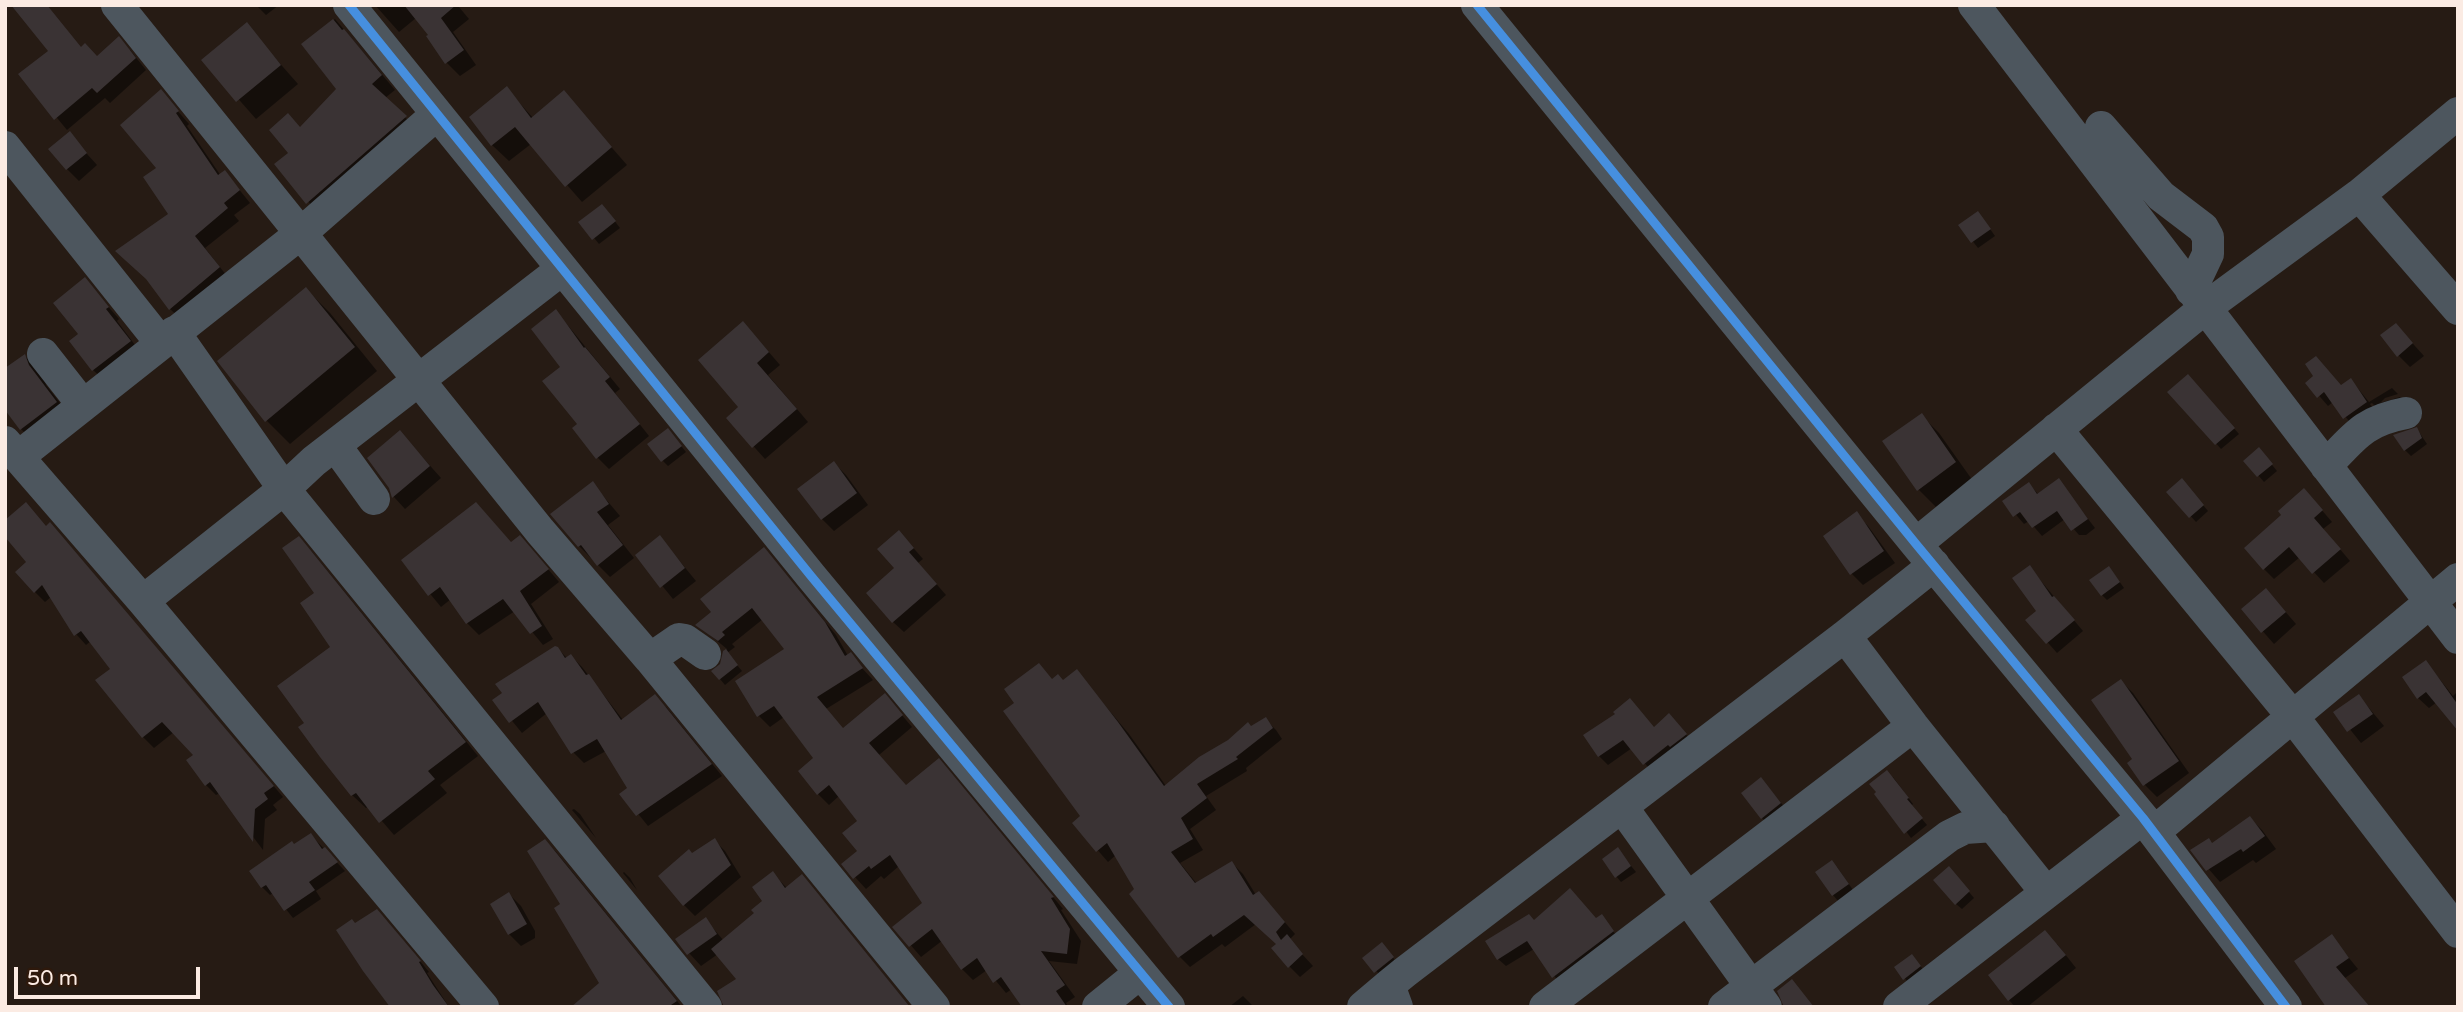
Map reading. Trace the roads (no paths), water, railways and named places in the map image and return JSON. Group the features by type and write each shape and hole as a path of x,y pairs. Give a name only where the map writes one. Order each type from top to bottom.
{"street":[{"path":"117,5 540,531 650,659 934,1007"},
{"path":"349,5 561,270 1168,1007"},
{"path":"1477,5 2149,825 2286,1007"},
{"path":"1974,5 2458,638"},
{"path":"1363,1007 1393,996 1622,807 1846,636 1925,554 2198,299 2359,195 2458,113"},
{"path":"436,115 300,234 83,405 11,450 143,601 483,1007"},
{"path":"2101,127 2161,196 2203,228 2208,237 2208,254 2198,299"},
{"path":"5,147 167,338 284,489 706,1007"},
{"path":"2359,195 2458,309"},
{"path":"143,601 335,445 561,270"},
{"path":"43,354 83,405"},
{"path":"2326,466 2365,426 2376,420 2406,413"},
{"path":"2056,429 2293,717 2458,932"},
{"path":"335,445 374,499"},
{"path":"1899,1007 2045,891 2149,825 2293,717 2458,579"},
{"path":"1846,636 1913,726 2045,891"},
{"path":"650,659 679,639 685,640 705,654"},
{"path":"1545,1007 1913,726"},
{"path":"1622,807 1759,996"},
{"path":"1724,1007 1759,996 1949,836 1965,828 1994,826"},
{"path":"1098,1007 1140,973"}]}
